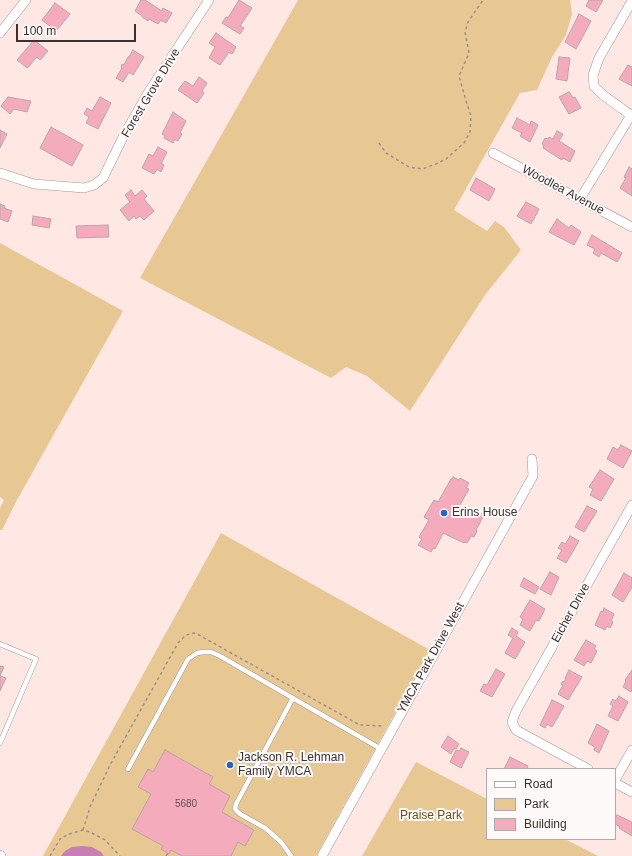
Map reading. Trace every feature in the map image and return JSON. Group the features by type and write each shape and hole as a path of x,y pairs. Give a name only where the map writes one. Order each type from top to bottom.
{"street":[{"path":"0,33 26,0"},
{"name":"Forest Grove Drive","path":"0,173 34,184 84,188 94,185 103,178 123,136 205,1"},
{"path":"580,199 631,116 603,95 594,86 592,75 599,58 632,1"},
{"name":"Woodlea Avenue","path":"493,153 632,227"},
{"name":"YMCA Park Drive West","path":"322,856 533,476 532,459"},
{"name":"Eicher Drive","path":"586,768 516,730 512,722 516,711 629,517 632,505"},
{"path":"616,780 632,750"},
{"path":"616,783 632,792"}],"lane":[{"path":"0,644 36,659 0,742"},
{"path":"128,769 188,659 197,652 212,652 220,656 381,749"},
{"path":"291,856 281,842 264,828 240,814 236,809 236,804 294,698"}],"path":[{"path":"379,144 386,153 409,168 422,169 446,159 464,143 470,132 471,116 459,76 469,53 465,32 468,22 482,0"},
{"path":"83,830 90,807 110,765 178,643 186,635 194,633 200,635 358,724 380,725 386,727"},
{"path":"50,856 60,839 69,834 83,830 105,840 120,856"}],"green space":[{"path":"298,0 570,0 572,14 566,35 552,57 537,90 520,93 454,210 487,231 495,221 504,227 521,250 485,295 410,411 367,376 346,367 331,378 140,278"},
{"path":"0,243 123,311 17,500 2,530 0,530 0,508 4,500 0,497"},
{"name":"Jackson R. Lehman Family YMCA","path":"221,533 430,650 316,856 43,856"},
{"name":"Praise Park","path":"416,762 486,798 486,840 567,840 598,856 362,856"}],"shaded area":[{"path":"72,847 92,847 101,852 104,856 61,856 65,851"}],"building":[{"path":"141,0 145,0 162,11 163,8 172,13 166,23 161,20 158,24 149,19 148,21 135,11"},
{"path":"239,0 252,8 240,26 244,28 240,34 222,23 226,17 228,18"},
{"path":"589,0 603,0 596,12 586,6"},
{"path":"55,3 70,14 56,31 42,20"},
{"path":"579,14 591,21 576,49 565,42"},
{"path":"216,33 236,47 232,54 229,52 220,65 209,58 215,47 209,43"},
{"path":"34,40 48,51 40,60 37,57 27,68 17,60"},
{"path":"133,50 144,57 133,75 129,72 123,82 116,78 122,68 122,64 124,65"},
{"path":"559,57 570,58 567,81 556,79"},
{"path":"628,65 632,67 632,86 619,79"},
{"path":"199,77 207,83 202,91 204,93 197,103 178,90 185,81 193,86"},
{"path":"569,92 573,98 575,97 581,108 569,114 559,97"},
{"path":"8,97 31,101 27,112 14,109 10,114 1,106"},
{"path":"100,97 111,103 98,129 86,123 89,117 84,114 87,108 92,111"},
{"path":"173,112 186,121 178,141 175,139 173,143 164,138 165,136 162,134"},
{"path":"517,118 530,125 531,121 538,125 530,142 520,136 522,133 512,128"},
{"path":"51,127 83,145 72,166 40,148"},
{"path":"0,130 7,134 0,148"},
{"path":"557,131 563,134 559,141 575,151 570,162 563,158 562,160 543,148 544,145 542,144 545,138 548,139 549,137 553,139"},
{"path":"158,147 167,152 161,164 164,165 161,172 157,169 154,174 142,168 149,154 153,156"},
{"path":"629,167 632,169 632,196 620,188 626,178 624,177"},
{"path":"476,178 495,189 489,201 470,190"},
{"path":"131,190 135,196 142,190 147,196 144,199 154,211 144,220 140,216 136,219 134,216 129,221 120,210 130,202 125,195"},
{"path":"526,202 539,209 531,224 517,216"},
{"path":"0,204 5,206 4,208 12,211 8,222 0,219"},
{"path":"33,216 51,219 49,228 32,225"},
{"path":"557,219 569,228 571,225 581,232 574,245 549,232"},
{"path":"108,225 109,237 77,238 76,226"},
{"path":"592,235 622,253 617,262 601,253 599,257 593,253 595,249 587,245"},
{"path":"621,445 632,451 623,468 607,459 613,447 618,450"},
{"path":"600,470 614,479 601,501 590,495 593,489 589,487"},
{"name":"Erins House","path":"453,477 459,480 460,478 469,483 466,488 469,489 457,510 467,515 471,508 484,515 474,537 471,536 467,543 443,533 435,549 433,548 431,552 418,545 422,539 419,537 429,520 424,517 434,500 438,502"},
{"path":"587,506 597,511 584,532 575,527"},
{"path":"570,536 579,541 566,563 557,558 562,550 558,548 562,542 565,544 566,543"},
{"path":"550,572 559,577 551,595 540,589"},
{"path":"624,573 632,578 632,587 623,602 612,595"},
{"path":"524,578 539,587 535,594 520,586"},
{"path":"530,600 545,609 539,621 536,620 530,631 520,625 523,619 520,617"},
{"path":"604,608 614,614 611,621 613,622 610,628 607,626 605,630 595,625 601,611 603,612"},
{"path":"512,628 518,632 516,636 525,642 515,659 505,653 513,638 508,635"},
{"path":"586,640 596,646 594,649 597,651 591,663 587,661 584,666 574,660"},
{"path":"0,666 4,667 0,676"},
{"path":"496,669 505,674 492,697 480,691 484,684 487,685"},
{"path":"569,670 582,677 568,700 558,694 563,685 561,684 566,679 565,678"},
{"path":"632,670 631,692 623,687 626,681 625,680"},
{"path":"0,676 6,678 0,691"},
{"path":"619,696 628,702 618,721 608,716 613,706 610,704 613,699 616,701"},
{"path":"552,700 564,706 552,727 547,724 545,728 540,725"},
{"path":"597,724 609,731 599,753 594,750 595,747 588,743"},
{"path":"448,736 459,744 456,749 454,748 451,754 441,747"},
{"path":"461,748 469,752 461,768 450,762 456,750 459,751"},
{"path":"165,750 213,777 209,784 230,796 222,812 254,830 245,846 238,842 231,856 182,856 171,850 169,854 161,849 163,846 132,829 151,794 138,787 148,769 153,772"},
{"path":"510,757 528,766 527,768 504,768"},
{"path":"617,815 632,822 632,836 616,825"}],"place":[{"name":"Erins House","path":"444,513"},
{"name":"Jackson R. Lehman Family YMCA","path":"230,765"}]}
